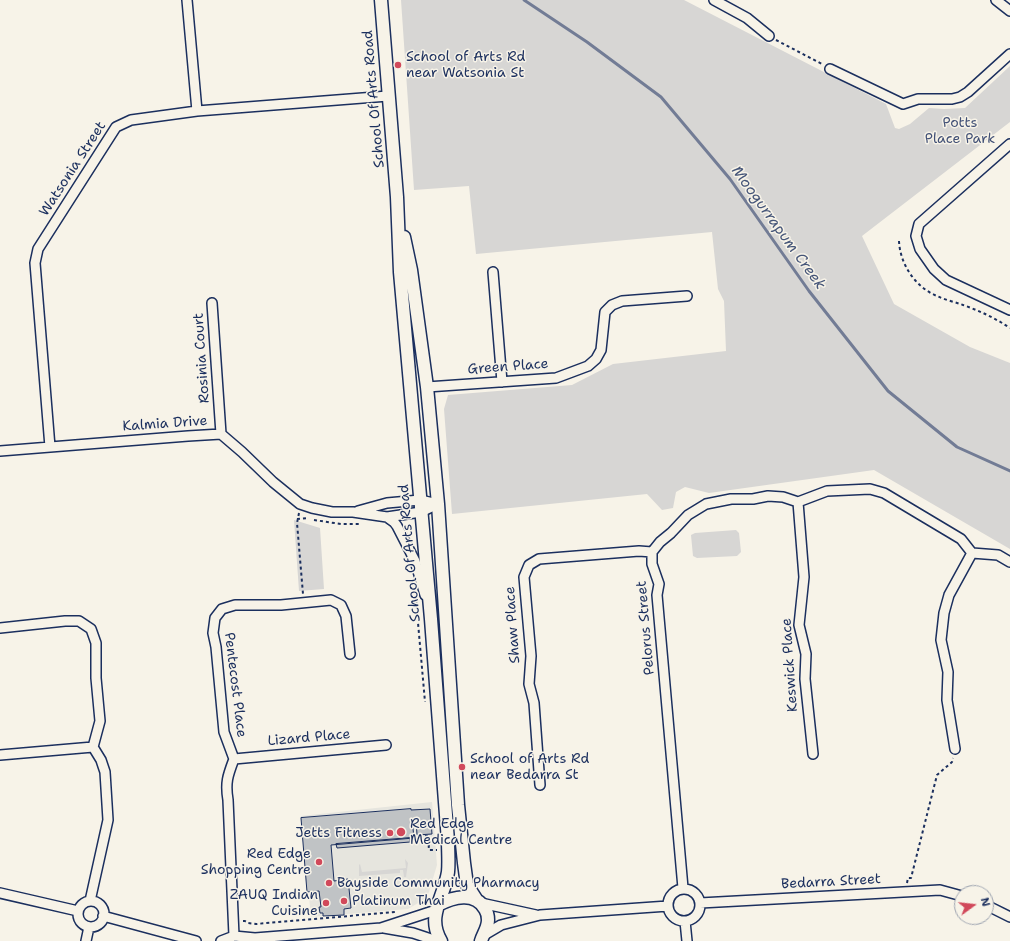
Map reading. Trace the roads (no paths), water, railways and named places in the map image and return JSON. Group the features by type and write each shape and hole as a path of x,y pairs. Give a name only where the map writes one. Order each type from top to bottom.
{"street":[{"path":"187,0 197,112"},
{"name":"School Of Arts Road","path":"381,0 397,196 400,272 431,619 448,847 448,870 445,887 434,921 435,929 441,941"},
{"path":"714,0 747,18 768,36"},
{"path":"996,0 1010,11"},
{"path":"830,69 903,104 918,99 960,97 968,92 1010,54"},
{"name":"Watsonia Street","path":"50,447 35,264 38,249 116,126 131,120 197,112 388,96"},
{"path":"1010,144 919,224 916,236 920,249 934,269 946,280 1010,310"},
{"name":"School Of Arts Road","path":"397,196 411,270 427,387 438,504 460,827 467,885 487,914 488,920 481,939"},
{"path":"493,272 502,382"},
{"name":"Green Place","path":"427,387 556,378 588,366 596,359 601,350 605,312 612,305 622,301 687,296"},
{"name":"Rosinia Court","path":"212,303 221,434"},
{"name":"Kalmia Drive","path":"0,451 221,434 273,482 300,504 312,508 332,512 353,512 387,517 421,512 438,504"},
{"path":"652,552 660,542 688,515 706,504 731,499 753,499 768,496 783,497 798,502 827,491 870,489 884,493 961,539 972,553 998,555 1010,562"},
{"name":"Kalmia Drive","path":"353,512 387,503 420,500 438,504"},
{"name":"Keswick Place","path":"798,502 804,577 799,625 806,654 805,679 813,754"},
{"path":"387,517 397,526 415,561 431,619"},
{"name":"Shaw Place","path":"540,785 534,703 529,684 531,656 524,577 529,565 539,559 575,555 639,551 652,552"},
{"name":"Pelorus Street","path":"652,552 652,564 659,584 658,595 683,888"},
{"path":"955,749 947,700 948,672 940,640 944,613 949,595 972,553"},
{"name":"Pentecost Place","path":"234,936 226,787 229,772 234,759 224,732 216,647 213,633 215,618 222,609 235,605 281,605 331,600 341,605 346,616 350,654"},
{"path":"0,628 65,621 79,621 91,629 96,643 96,678 100,721 93,747 101,760 105,772 108,820 90,901"},
{"name":"Lizard Place","path":"234,759 386,745"},
{"path":"0,755 93,747"},
{"path":"683,888 696,894 700,903 698,913 695,917 685,921 676,919 672,916 668,906 670,896 683,888"},
{"name":"Bedarra Street","path":"700,903 940,890 954,894"},
{"path":"0,893 78,911"},
{"path":"381,928 437,908 454,898 463,897 540,915"},
{"path":"90,901 96,902 102,908 103,916 100,923 96,926 89,927 80,921 78,911 82,905 90,901"},
{"path":"481,939 500,925 540,915 668,906"},
{"path":"994,909 1010,917"},
{"path":"103,916 196,941"},
{"path":"685,921 687,941"},
{"path":"86,941 89,927"},
{"path":"221,941 234,936 254,938 381,928 413,933 437,941"}],"waterway":[{"name":"Moogurrapum Creek","path":"524,0 587,42 661,97 730,179 809,291 888,391 957,447 1010,471"}],"place":[{"name":"School of Arts Rd near Watsonia St","path":"398,65"},
{"name":"School of Arts Rd near Bedarra St","path":"462,767"},
{"name":"Red Edge Medical Centre","path":"401,832"},
{"name":"Jetts Fitness","path":"390,833"},
{"name":"Red Edge Shopping Centre","path":"319,862"},
{"name":"Bayside Community Pharmacy","path":"329,883"},
{"name":"Platinum Thai","path":"344,901"},
{"name":"ZAUQ Indian Cuisine","path":"326,903"}],"park label":[{"name":"Potts Place Park","path":"960,132"}]}
